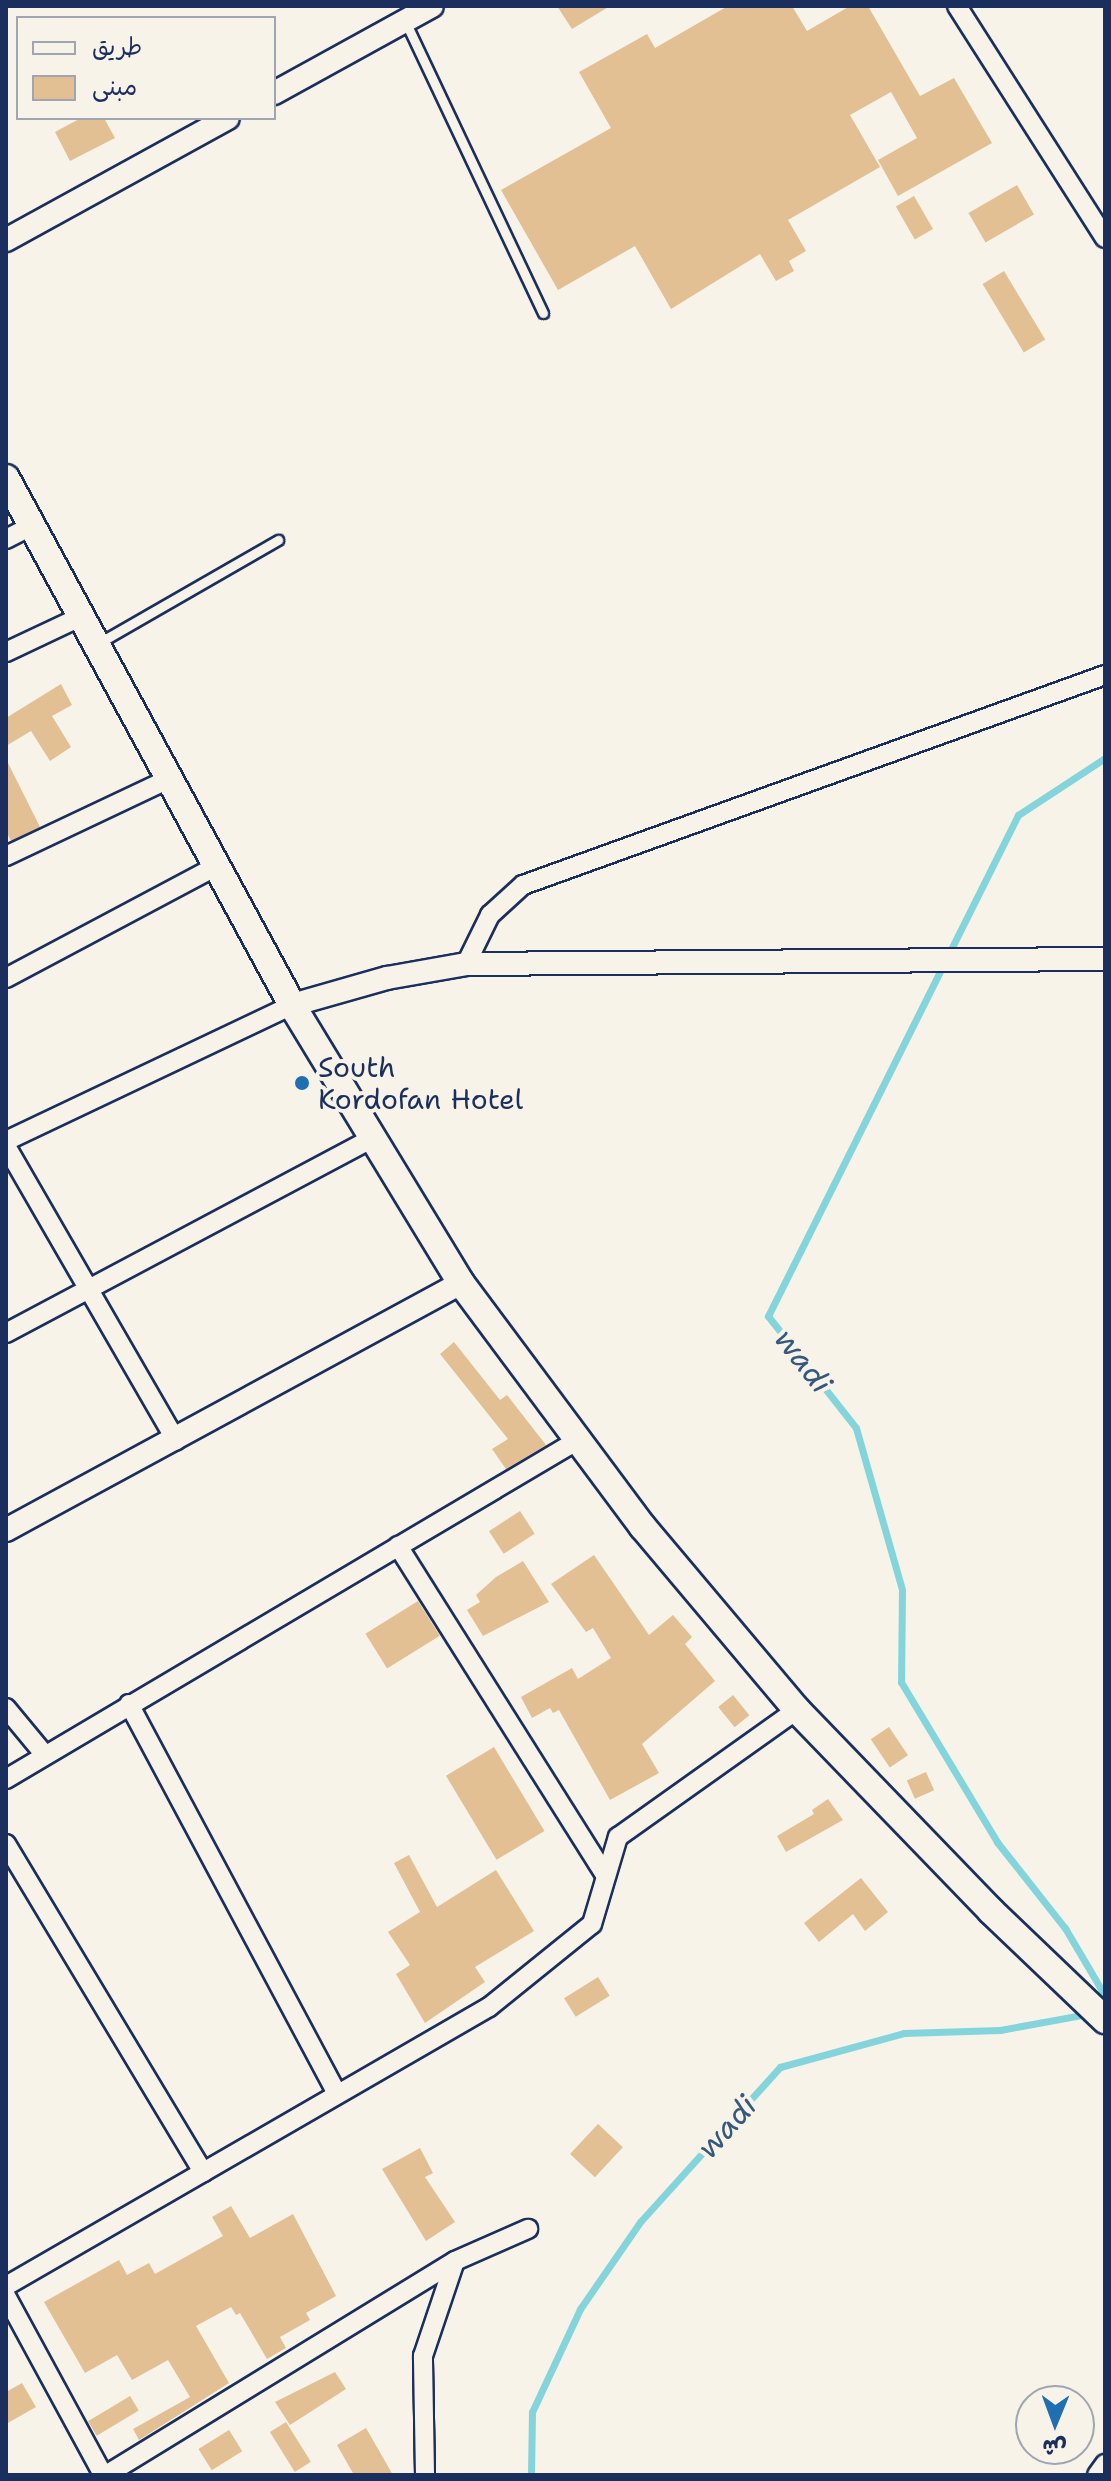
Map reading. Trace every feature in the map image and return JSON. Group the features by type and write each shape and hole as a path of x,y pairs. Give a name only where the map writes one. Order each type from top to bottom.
{"main road":[{"path":"6,478 93,646 292,1005 461,1283 643,1527 797,1710 991,1911 1105,2020"}],"street":[{"path":"276,92 399,13 432,6"},
{"path":"957,6 1105,238"},
{"path":"6,240 224,120"},
{"path":"6,539 31,526"},
{"path":"6,652 78,618"},
{"path":"466,964 490,915 523,885 1105,675"},
{"path":"6,856 167,780"},
{"path":"6,978 215,867"},
{"path":"176,1441 6,1143 292,1005 387,978 466,964 1105,959"},
{"path":"6,1333 373,1138"},
{"path":"6,1530 176,1441 461,1283"},
{"path":"6,1779 578,1440"},
{"path":"398,1546 606,1876"},
{"path":"129,1704 337,2094"},
{"path":"6,1708 45,1755"},
{"path":"6,2286 489,2007 592,1924 618,1837 797,1710"},
{"path":"6,1844 203,2172"},
{"path":"6,2296 104,2475 455,2261 528,2229"},
{"path":"425,2475 423,2356 455,2261"},
{"path":"1097,2475 1105,2464"}],"lane":[{"path":"399,13 543,313"},
{"path":"93,646 278,540"}],"building":[{"path":"557,6 610,6 572,29"},
{"path":"728,6 792,6 807,31 850,6 868,6 920,96 954,78 992,143 898,196 878,160 917,138 891,92 850,115 880,167 788,220 806,251 789,261 794,271 776,281 760,254 671,309 635,246 558,290 501,190 611,128 579,72 647,34 655,48"},
{"path":"77,120 105,120 115,138 70,161 55,132"},
{"path":"1017,185 1034,214 986,242 969,213"},
{"path":"914,196 933,229 915,239 896,206"},
{"path":"1004,271 1045,340 1024,352 983,284"},
{"path":"61,684 72,705 52,716 71,747 50,761 31,731 6,746 6,718"},
{"path":"6,759 40,827 11,841 6,831"},
{"path":"454,1342 500,1400 507,1395 546,1445 506,1469 492,1449 508,1439 440,1354"},
{"path":"520,1511 535,1534 504,1554 489,1531"},
{"path":"594,1555 649,1635 673,1615 692,1637 685,1644 715,1681 642,1744 659,1773 610,1800 559,1710 553,1713 550,1708 532,1718 521,1697 572,1668 578,1679 611,1658 593,1628 586,1632 551,1584"},
{"path":"523,1561 549,1602 483,1636 467,1610 480,1602 476,1595 496,1577"},
{"path":"418,1601 440,1636 387,1669 365,1634"},
{"path":"733,1695 749,1715 735,1727 718,1707"},
{"path":"889,1727 908,1755 890,1767 871,1739"},
{"path":"494,1747 544,1831 496,1860 446,1776"},
{"path":"926,1772 934,1790 915,1799 907,1781"},
{"path":"828,1799 843,1820 786,1852 777,1836 814,1814 812,1810"},
{"path":"409,1855 437,1907 496,1870 534,1931 475,1967 485,1982 425,2023 396,1974 410,1965 388,1932 420,1912 394,1863"},
{"path":"861,1878 888,1912 865,1931 853,1914 819,1942 804,1923"},
{"path":"598,1977 610,1996 576,2017 564,1998"},
{"path":"598,2124 623,2147 595,2177 570,2154"},
{"path":"420,2148 433,2173 425,2177 455,2222 426,2241 382,2169"},
{"path":"231,2206 250,2238 293,2214 336,2296 306,2313 310,2320 280,2337 286,2348 267,2359 240,2313 236,2315 231,2307 196,2326 229,2383 139,2440 133,2429 190,2397 168,2360 132,2380 117,2355 85,2373 44,2302 119,2260 127,2275 149,2263 155,2274 223,2236 212,2217"},
{"path":"335,2372 346,2389 290,2425 275,2402"},
{"path":"22,2383 36,2407 6,2424 6,2392"},
{"path":"130,2396 139,2411 97,2436 88,2421"},
{"path":"286,2422 311,2462 295,2472 270,2432"},
{"path":"366,2428 393,2475 354,2475 337,2445"},
{"path":"229,2430 242,2451 212,2470 198,2449"}],"waterway":[{"name":"wadi","path":"1105,758 1018,815 768,1316 856,1428 902,1590 901,1682 997,1842 1065,1928 1105,1996"},
{"name":"wadi","path":"531,2475 532,2412 580,2309 640,2222 780,2067 904,2033 1000,2030 1087,2014"}],"place":[{"name":"South Kordofan Hotel","path":"302,1083"}]}
